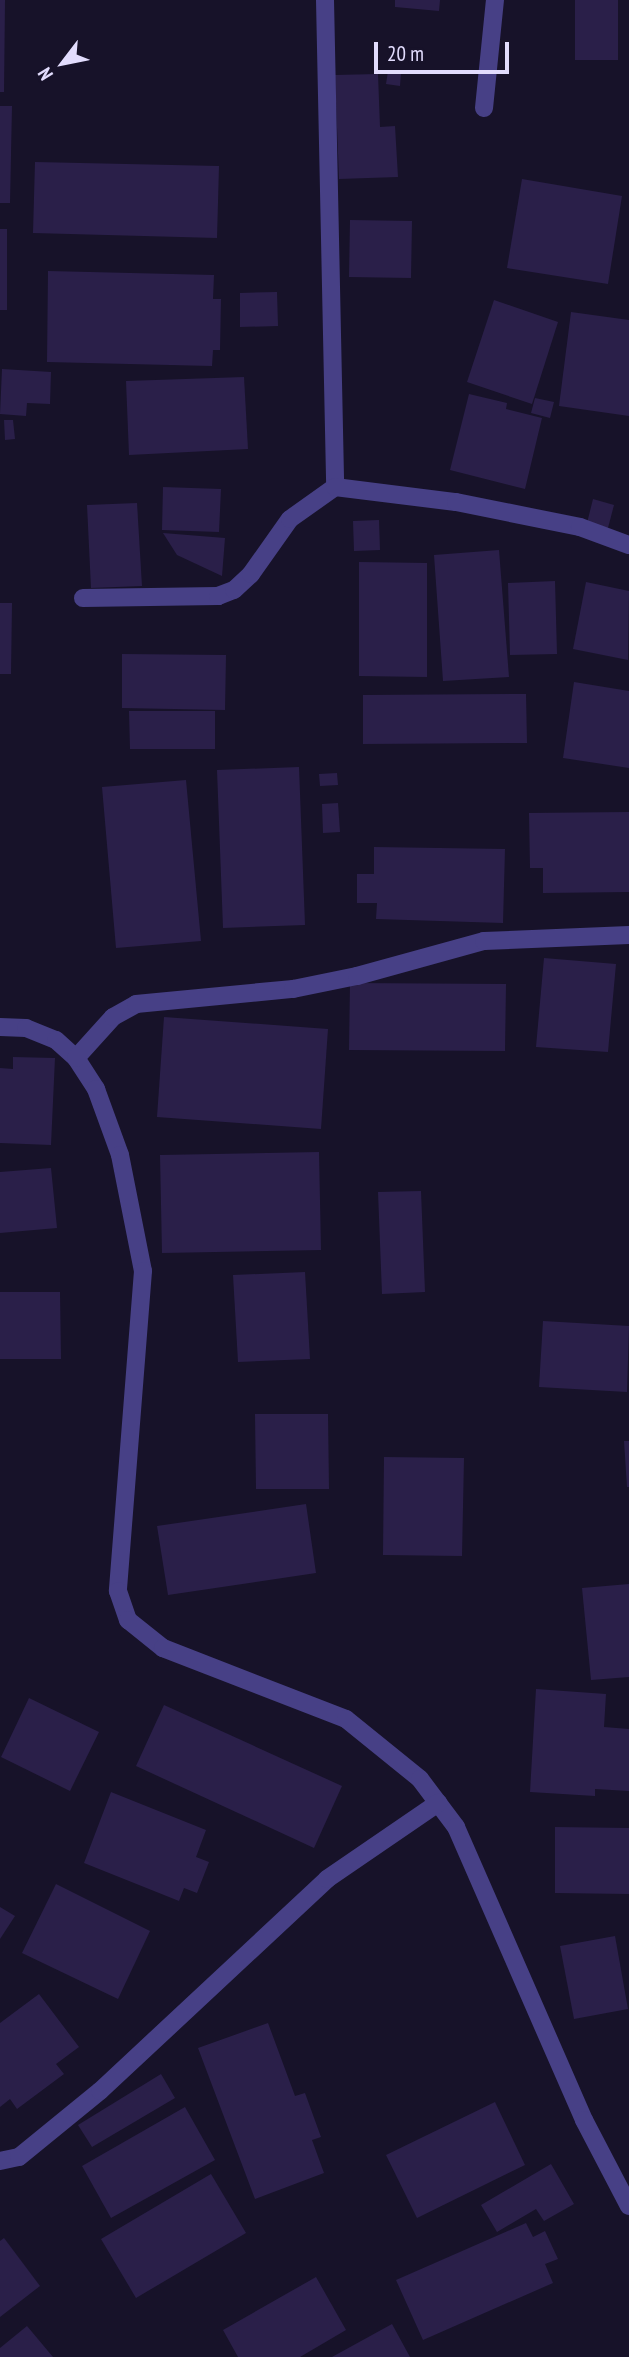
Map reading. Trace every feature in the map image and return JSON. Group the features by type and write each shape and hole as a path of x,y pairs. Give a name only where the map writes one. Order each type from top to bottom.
{"street":[{"path":"325,0 324,78 335,487"},
{"path":"484,108 495,0"},
{"path":"83,598 218,596 234,590 251,574 290,519 335,487 456,502 580,527 629,545"},
{"path":"76,1058 113,1017 136,1004 293,989 357,976 484,941 629,935"},
{"path":"0,1027 26,1028 56,1040 76,1058 96,1088 120,1155 143,1271 118,1591 128,1620 163,1648 346,1719 420,1779 456,1827 584,2120 629,2206"},
{"path":"0,2161 19,2157 100,2091 327,1879 438,1803"}],"building":[{"path":"0,0 5,0 4,92 0,92"},
{"path":"395,0 440,0 439,11 395,7"},
{"path":"575,0 618,0 618,60 575,60"},
{"path":"388,71 401,73 400,86 386,84"},
{"path":"378,74 380,127 395,126 398,177 339,179 335,75"},
{"path":"0,106 12,106 10,203 0,203"},
{"path":"35,162 219,166 217,238 33,233"},
{"path":"522,179 622,196 608,284 507,268"},
{"path":"350,220 412,221 411,278 349,277"},
{"path":"0,229 7,229 7,310 0,310"},
{"path":"48,271 214,275 213,299 221,299 220,350 213,350 212,366 47,362"},
{"path":"277,292 278,326 240,327 240,293"},
{"path":"494,300 558,322 532,404 467,382"},
{"path":"571,312 629,320 629,416 559,406"},
{"path":"2,369 51,372 50,404 27,403 26,416 0,414"},
{"path":"244,377 248,449 129,455 126,381"},
{"path":"469,394 507,403 506,409 542,418 525,489 450,470"},
{"path":"535,398 554,402 550,418 531,413"},
{"path":"4,420 13,420 15,439 5,440"},
{"path":"163,487 221,489 219,532 162,530"},
{"path":"593,499 614,505 608,528 587,523"},
{"path":"137,503 142,586 91,588 87,505"},
{"path":"379,520 380,550 354,551 353,521"},
{"path":"163,533 225,538 222,576 177,555"},
{"path":"499,550 509,677 443,681 434,555"},
{"path":"359,562 427,563 427,677 359,676"},
{"path":"555,581 557,654 510,655 508,583"},
{"path":"586,582 629,591 628,660 573,649"},
{"path":"0,603 12,603 11,674 0,674"},
{"path":"122,654 226,655 225,710 122,708"},
{"path":"574,682 629,691 629,768 563,758"},
{"path":"526,694 527,743 363,744 363,695"},
{"path":"129,711 215,711 215,749 130,749"},
{"path":"299,767 305,925 223,928 217,770"},
{"path":"337,773 338,785 320,786 319,774"},
{"path":"186,780 201,941 116,948 102,787"},
{"path":"338,803 340,832 323,833 322,804"},
{"path":"629,812 629,892 543,893 543,868 530,868 529,813"},
{"path":"374,847 505,849 503,923 376,919 377,903 357,903 357,874 374,874"},
{"path":"544,958 616,964 608,1052 536,1047"},
{"path":"350,983 506,984 505,1051 349,1050"},
{"path":"164,1017 328,1029 321,1129 157,1117"},
{"path":"13,1057 55,1058 51,1145 0,1143 0,1068 13,1069"},
{"path":"319,1152 321,1250 162,1253 160,1155"},
{"path":"51,1168 57,1228 0,1233 0,1172"},
{"path":"421,1191 425,1292 382,1294 378,1192"},
{"path":"305,1272 310,1359 238,1362 233,1275"},
{"path":"0,1292 60,1292 61,1359 0,1359"},
{"path":"543,1321 629,1326 627,1392 539,1387"},
{"path":"255,1414 328,1414 329,1489 256,1489"},
{"path":"624,1441 629,1441 629,1487 627,1487"},
{"path":"384,1457 464,1458 462,1556 383,1555"},
{"path":"306,1504 316,1573 168,1595 157,1526"},
{"path":"629,1584 629,1677 591,1680 582,1588"},
{"path":"536,1689 606,1694 604,1727 629,1729 629,1791 595,1789 595,1796 530,1792"},
{"path":"29,1698 99,1732 70,1791 1,1757"},
{"path":"164,1705 342,1786 314,1848 136,1766"},
{"path":"111,1792 206,1830 196,1857 209,1862 197,1893 184,1888 179,1901 84,1863"},
{"path":"555,1827 629,1828 629,1894 555,1893"},
{"path":"56,1884 150,1931 118,1999 22,1953"},
{"path":"0,1907 15,1916 0,1939"},
{"path":"615,1936 628,2009 574,2019 560,1946"},
{"path":"39,1994 79,2047 56,2064 64,2074 17,2109 10,2099 0,2107 0,2023"},
{"path":"268,2023 295,2096 305,2093 321,2137 312,2140 324,2173 255,2199 198,2048"},
{"path":"161,2074 175,2098 92,2147 78,2125"},
{"path":"495,2102 525,2165 417,2218 386,2155"},
{"path":"185,2107 215,2160 111,2218 82,2166"},
{"path":"551,2164 574,2204 544,2221 536,2209 497,2232 481,2205"},
{"path":"211,2174 246,2233 136,2298 101,2239"},
{"path":"526,2223 533,2237 545,2231 558,2259 545,2264 553,2283 423,2340 396,2280"},
{"path":"4,2238 40,2286 0,2317 0,2241"},
{"path":"316,2277 346,2330 300,2357 238,2357 223,2330"},
{"path":"392,2324 410,2357 332,2357"},
{"path":"27,2326 53,2357 0,2357 0,2348"}]}
